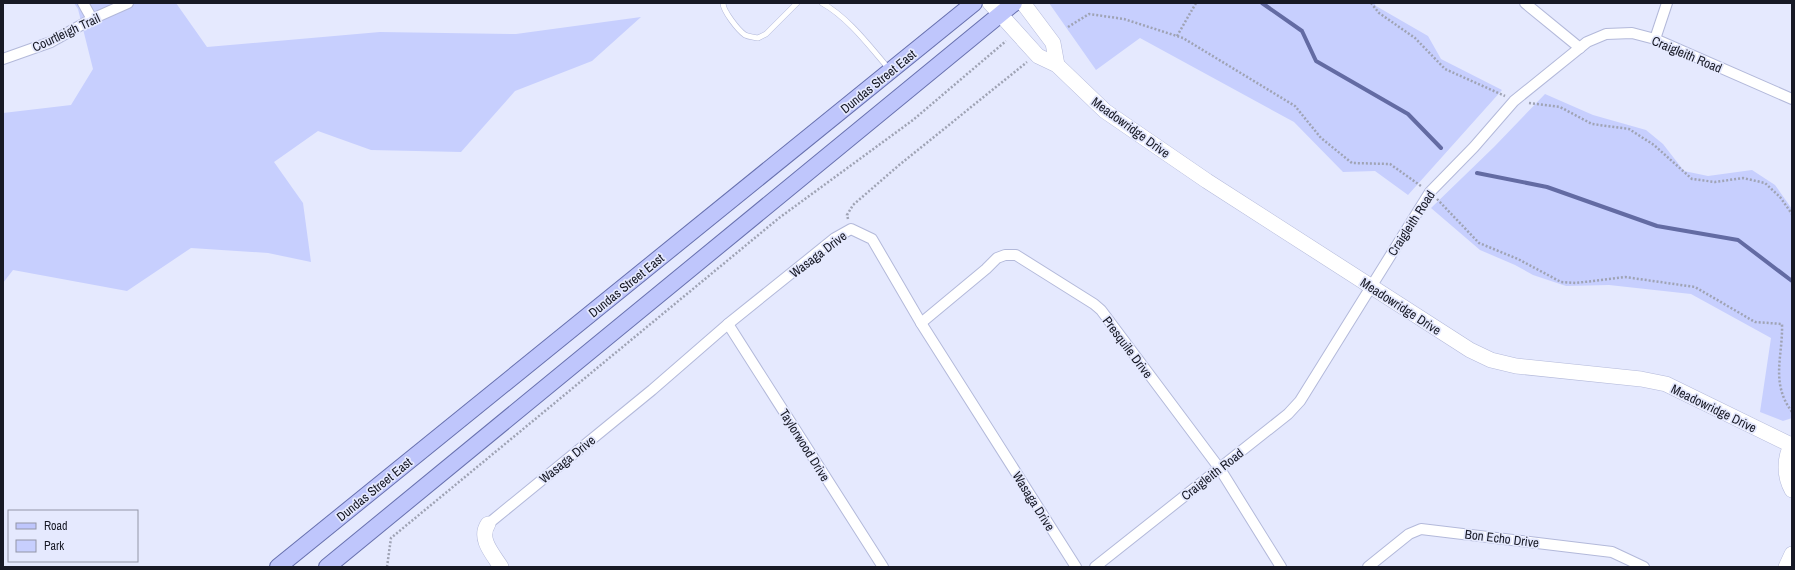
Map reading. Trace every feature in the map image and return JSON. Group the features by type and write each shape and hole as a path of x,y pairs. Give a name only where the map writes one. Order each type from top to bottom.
{"main road":[{"name":"Dundas Street East","path":"278,567 974,3"},
{"name":"Dundas Street East","path":"327,567 995,9 1014,3"}],"street":[{"path":"83,3 92,19"},
{"name":"Courtleigh Trail","path":"3,59 51,42 92,19 128,3"},
{"path":"1023,3 1054,43 1057,65"},
{"path":"1525,3 1580,48"},
{"path":"1655,40 1667,3"},
{"name":"Meadowridge Drive","path":"995,9 1038,56 1057,65 1105,111 1207,181 1470,350 1491,360 1516,366 1641,379 1671,386 1791,444"},
{"name":"Craigleith Road","path":"1095,567 1288,414 1300,401 1430,192 1514,101 1587,42 1606,34 1632,33 1655,40 1792,99"},
{"name":"Wasaga Drive","path":"488,524 652,390 728,324 835,238 851,229 872,239 921,323 1076,567"},
{"name":"Presquile Drive","path":"921,323 986,269 997,258 1005,254 1016,255 1097,307 1220,469 1281,567"},
{"name":"Taylorwood Drive","path":"728,324 883,567"},
{"path":"1791,444 1786,460 1786,475 1792,490"},
{"path":"488,524 484,532 485,540 501,567"},
{"name":"Bon Echo Drive","path":"1368,567 1409,534 1421,528 1612,552 1644,567"},
{"path":"1786,567 1792,554"}],"lane":[{"path":"723,3 723,7 734,24 745,34 758,38 766,34 797,3"},
{"path":"822,3 832,8 862,37 891,70"}],"path":[{"path":"1177,36 1196,3"},
{"path":"1372,3 1378,13 1415,38 1445,69 1514,101 1560,107 1592,124 1629,129 1654,146 1692,179 1715,182 1743,178 1765,183 1780,198 1792,214"},
{"path":"1068,27 1089,14 1124,19 1183,38 1295,106 1321,138 1352,163 1390,164 1430,192 1479,243 1518,259 1561,282 1576,283 1625,277 1695,287 1755,322 1782,324 1778,378 1784,401 1792,412"},
{"path":"387,567 391,538 779,218 914,120 1006,41"},
{"path":"851,229 847,215 853,205 898,166 1028,60"}],"green space":[{"path":"74,3 176,3 207,47 380,32 516,34 641,17 592,61 515,91 461,152 371,150 318,131 274,162 303,203 311,262 268,253 191,248 127,291 13,270 3,283 3,113 71,105 93,69 78,9"},
{"path":"1049,3 1374,3 1376,6 1428,36 1441,59 1502,90 1408,195 1375,171 1343,172 1294,122 1140,38 1096,70"},
{"path":"1545,94 1593,115 1646,130 1663,144 1684,171 1708,176 1752,170 1775,185 1792,209 1792,418 1783,421 1760,412 1771,338 1691,294 1609,285 1566,286 1533,275 1515,265 1480,250 1431,208 1494,147"}],"waterway":[{"path":"1262,3 1302,31 1316,61 1408,114 1441,148"},
{"path":"1477,173 1547,187 1657,226 1738,240 1792,281"}]}
